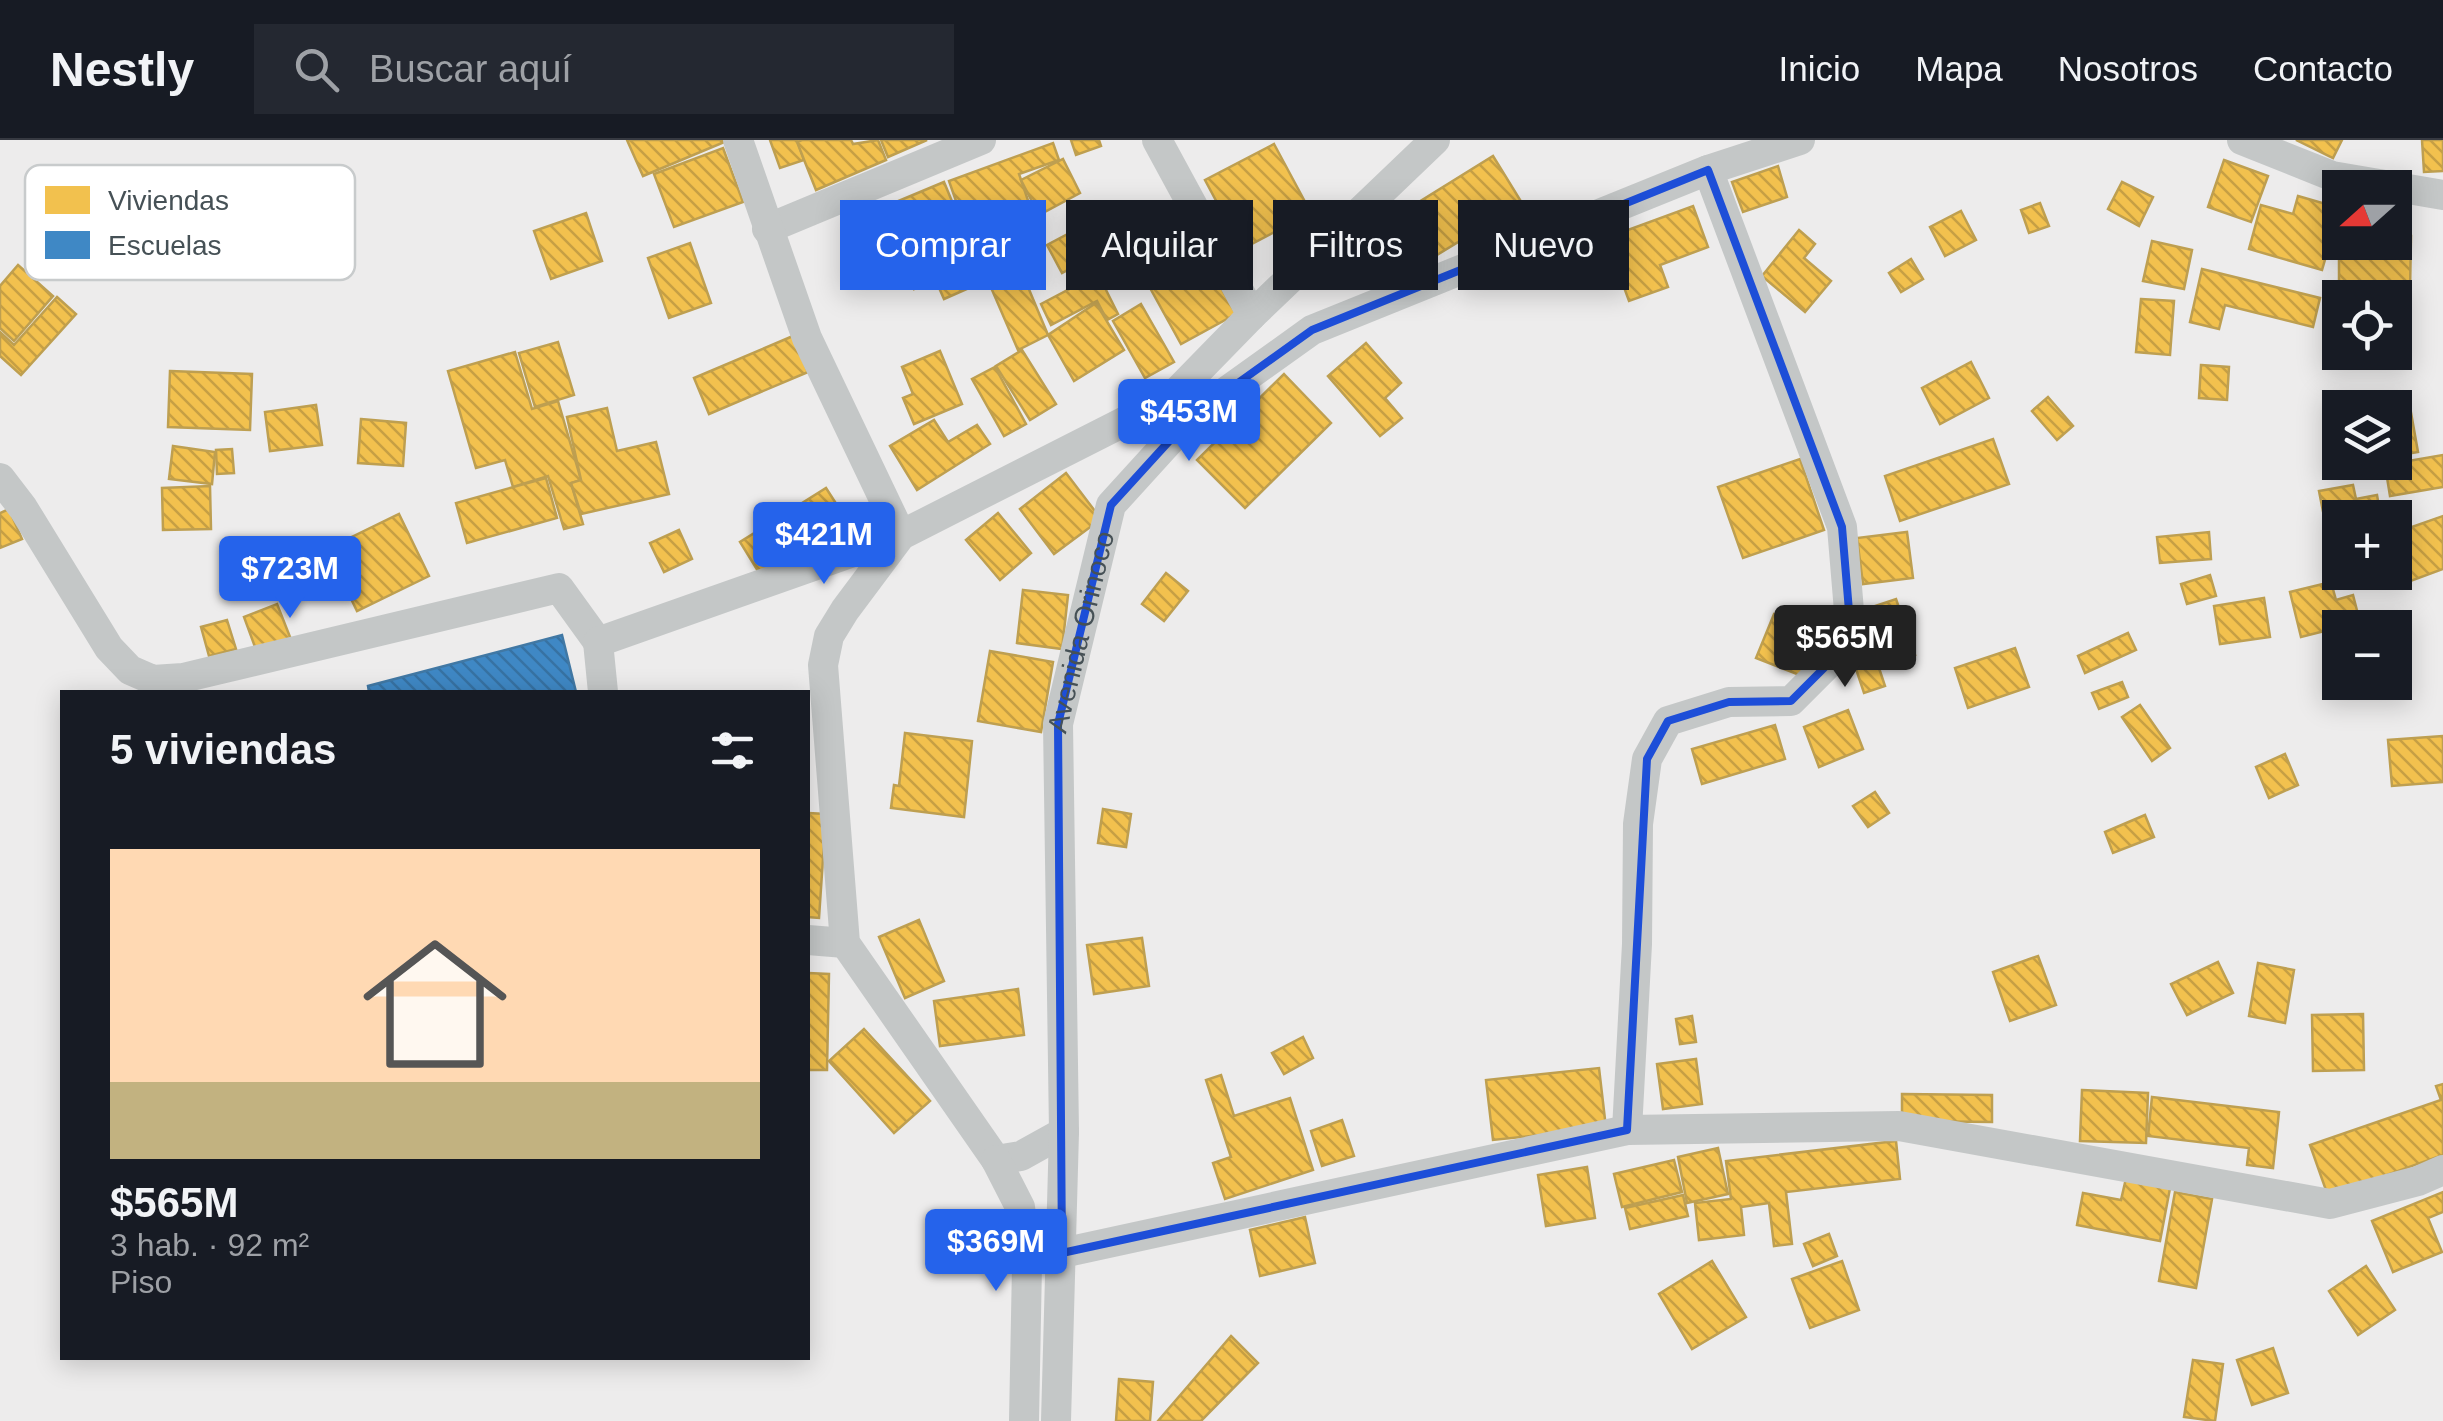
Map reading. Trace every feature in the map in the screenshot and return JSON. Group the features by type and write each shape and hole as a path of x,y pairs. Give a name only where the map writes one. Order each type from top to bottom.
{"street":[{"path":"738,140 807,338 901,535"},
{"path":"767,229 981,140"},
{"path":"1157,140 1252,315"},
{"path":"598,642 901,535 1171,398 1435,140"},
{"name":"Avenida Orinoco","path":"1056,1421 1064,1132 1058,724 1110,505 1192,416 1312,330 1708,170 1800,140"},
{"path":"2242,140 2332,176 2443,195"},
{"path":"1627,1130 1638,944 1638,824 1647,760 1668,721 1729,702 1791,701 1828,664 1848,611 1842,527 1708,170"},
{"path":"0,478 23,508 108,648 130,670 153,680 183,678 559,588 598,642 604,690"},
{"path":"901,535 844,610 829,636 824,664 844,942 996,1160 1020,1207 1027,1265 1024,1421"},
{"path":"810,940 844,942"},
{"path":"1062,1252 1627,1130 1899,1126 2330,1204 2418,1181 2443,1170"},
{"path":"996,1160 1021,1156 1064,1132"}],"highlighted area":[{"path":"1708,170 1842,527 1849,611 1828,664 1791,701 1729,702 1668,721 1647,759 1627,1130 1062,1253 1058,724 1111,505 1192,416 1312,330"}],"building: Viviendas":[{"path":"627,140 729,140 643,176"},
{"path":"770,140 797,140 804,160 780,168"},
{"path":"851,140 853,144 878,140 886,160 816,190 797,142"},
{"path":"881,140 927,140 888,157"},
{"path":"1071,140 1099,140 1101,146 1076,155"},
{"path":"2296,140 2342,140 2333,158"},
{"path":"2422,140 2443,140 2443,171 2424,172"},
{"path":"1053,143 1059,160 1019,174 1028,200 956,200 949,181"},
{"path":"1274,144 1304,200 1273,200 1273,233 1253,243 1253,200 1216,200 1205,180"},
{"path":"723,148 743,202 674,227 654,174"},
{"path":"1493,156 1520,200 1458,200 1458,242 1438,254 1438,200 1422,200"},
{"path":"1063,159 1080,193 1046,211 1046,200 1031,200 1021,180"},
{"path":"2224,160 2268,176 2251,222 2208,207"},
{"path":"1778,166 1787,197 1743,212 1732,182"},
{"path":"944,182 951,200 901,200"},
{"path":"2122,182 2153,197 2139,226 2108,209"},
{"path":"2298,196 2322,203 2322,270 2249,249 2261,205 2293,214"},
{"path":"2040,203 2049,226 2029,233 2021,210"},
{"path":"1693,206 1708,247 1660,265 1668,287 1629,301 1625,290 1629,290 1629,230"},
{"path":"1961,211 1976,240 1945,256 1930,227"},
{"path":"586,213 602,261 551,279 534,231"},
{"path":"1799,230 1815,244 1804,258 1831,281 1805,312 1762,276"},
{"path":"1066,235 1066,271 1062,273 1047,245"},
{"path":"2152,241 2192,250 2184,289 2143,281"},
{"path":"690,243 711,303 669,318 648,258"},
{"path":"1911,259 1923,279 1901,292 1889,273"},
{"path":"2339,260 2411,260 2410,280 2339,280"},
{"path":"18,265 25,271 25,280 35,280 53,296 14,341 0,328 0,286"},
{"path":"2202,269 2320,298 2313,327 2225,305 2219,329 2190,322"},
{"path":"940,290 964,290 944,299"},
{"path":"992,290 1029,290 1048,335 1018,350"},
{"path":"1068,290 1106,290 1118,314 1107,320 1097,301 1051,325 1041,304"},
{"path":"1151,290 1222,290 1236,314 1181,344"},
{"path":"57,297 76,314 21,375 0,356 0,332 14,345"},
{"path":"2141,299 2174,301 2170,355 2136,352"},
{"path":"1096,303 1124,350 1074,381 1048,335"},
{"path":"1141,304 1174,362 1145,378 1113,321"},
{"path":"793,336 808,372 709,414 694,378"},
{"path":"558,342 574,395 535,407 519,353"},
{"path":"1366,343 1401,383 1385,398 1402,418 1380,436 1328,376"},
{"path":"1022,350 1056,404 1030,420 996,366"},
{"path":"940,351 962,404 914,424 903,398 913,394 902,367"},
{"path":"515,352 532,409 558,401 581,480 571,483 583,524 564,529 548,476 513,487 505,460 476,468 448,371"},
{"path":"1971,362 1989,398 1940,424 1922,388"},
{"path":"2201,365 2229,367 2227,400 2199,398"},
{"path":"995,367 1026,424 1004,436 972,379"},
{"path":"170,371 252,374 250,430 168,427"},
{"path":"1284,374 1331,423 1245,508 1197,460"},
{"path":"2048,397 2073,426 2057,440 2032,411"},
{"path":"316,405 322,445 270,451 265,412"},
{"path":"607,408 617,451 656,442 669,494 581,514 571,483 581,480 567,417"},
{"path":"2412,418 2418,452 2412,453"},
{"path":"361,419 406,423 403,466 358,463"},
{"path":"934,420 948,442 977,425 990,444 917,490 890,446"},
{"path":"1993,439 2009,484 1900,521 1885,476"},
{"path":"173,446 215,452 212,484 169,479"},
{"path":"232,449 234,473 217,474 216,450"},
{"path":"2443,455 2443,487 2390,496 2387,480 2412,480 2412,460"},
{"path":"1800,459 1824,530 1743,558 1718,487"},
{"path":"1066,473 1101,519 1054,554 1020,509"},
{"path":"546,478 557,518 467,543 456,503"},
{"path":"2353,485 2356,499 2377,495 2378,500 2322,500 2322,506 2319,491"},
{"path":"210,486 211,529 163,530 162,488"},
{"path":"826,488 848,522 761,576 740,542"},
{"path":"9,509 22,539 0,548 0,513"},
{"path":"998,513 1031,553 1000,580 966,540"},
{"path":"399,514 429,576 357,611 327,549"},
{"path":"2443,516 2443,569 2412,581 2412,527"},
{"path":"679,530 692,559 664,572 650,543"},
{"path":"1907,532 1913,578 1863,584 1857,538"},
{"path":"2209,532 2211,559 2160,563 2157,537"},
{"path":"1166,573 1188,591 1164,621 1142,604"},
{"path":"2210,575 2216,596 2187,604 2181,584"},
{"path":"2322,584 2322,590 2333,590 2336,600 2353,595 2357,610 2322,610 2322,632 2301,637 2290,592"},
{"path":"1023,590 1068,595 1062,649 1017,643"},
{"path":"2264,598 2270,637 2220,644 2214,606"},
{"path":"1896,599 1915,655 1883,666 1863,610"},
{"path":"277,604 292,642 258,655 244,617"},
{"path":"1774,614 1824,634 1807,678 1756,658"},
{"path":"227,620 236,649 209,656 201,627"},
{"path":"1867,632 1885,686 1864,693 1846,639"},
{"path":"2128,633 2136,650 2085,673 2078,656"},
{"path":"2015,648 2029,687 1968,708 1955,668"},
{"path":"990,651 1053,662 1041,732 978,721"},
{"path":"2122,682 2128,697 2099,709 2092,693"},
{"path":"2140,705 2170,748 2152,761 2122,717"},
{"path":"1848,710 1863,749 1819,767 1804,727"},
{"path":"1775,725 1785,759 1702,784 1692,749"},
{"path":"905,733 972,741 964,817 891,808 894,785 899,786"},
{"path":"2443,736 2443,782 2392,786 2388,740"},
{"path":"2285,754 2298,785 2269,798 2256,767"},
{"path":"1875,792 1889,813 1868,827 1853,806"},
{"path":"1103,809 1131,814 1126,847 1098,843"},
{"path":"810,813 826,814 819,918 810,917"},
{"path":"2145,815 2154,837 2113,853 2105,832"},
{"path":"919,920 944,981 905,998 879,937"},
{"path":"1142,938 1149,986 1094,994 1087,945"},
{"path":"2038,956 2056,1005 2010,1021 1993,972"},
{"path":"2218,962 2233,993 2187,1015 2171,984"},
{"path":"2258,963 2294,970 2285,1023 2249,1016"},
{"path":"810,973 829,974 827,1070 810,1070"},
{"path":"1018,989 1024,1035 940,1046 934,1001"},
{"path":"2363,1014 2364,1070 2313,1071 2312,1015"},
{"path":"1692,1016 1696,1042 1680,1044 1676,1019"},
{"path":"864,1029 930,1101 894,1133 829,1061"},
{"path":"1303,1037 1313,1058 1284,1074 1272,1053"},
{"path":"1696,1059 1702,1104 1663,1109 1657,1064"},
{"path":"1599,1068 1606,1128 1493,1140 1486,1080"},
{"path":"1221,1075 1234,1116 1290,1098 1313,1170 1225,1199 1213,1163 1231,1157 1206,1080"},
{"path":"2443,1084 2443,1155 2328,1196 2310,1145 2441,1100 2436,1086"},
{"path":"2082,1090 2148,1093 2146,1143 2080,1141"},
{"path":"1902,1094 1992,1095 1992,1122 1902,1121"},
{"path":"2152,1097 2279,1112 2273,1168 2247,1165 2249,1148 2148,1136"},
{"path":"1342,1120 1354,1156 1322,1166 1311,1131"},
{"path":"1896,1141 1900,1179 1786,1192 1792,1244 1774,1246 1769,1203 1741,1207 1744,1235 1699,1240 1695,1203 1731,1199 1726,1161"},
{"path":"1718,1148 1728,1194 1687,1203 1678,1157"},
{"path":"1674,1160 1682,1192 1622,1207 1614,1174"},
{"path":"1587,1167 1595,1218 1546,1226 1538,1175"},
{"path":"2127,1174 2171,1183 2160,1241 2077,1225 2083,1193 2121,1200"},
{"path":"2175,1192 2212,1199 2196,1288 2159,1281"},
{"path":"2443,1192 2443,1212 2428,1218 2442,1252 2393,1272 2372,1221"},
{"path":"1683,1195 1688,1216 1630,1229 1625,1208"},
{"path":"1305,1217 1315,1263 1260,1276 1250,1230"},
{"path":"1829,1234 1837,1256 1813,1266 1804,1244"},
{"path":"1712,1261 1746,1317 1692,1349 1659,1294"},
{"path":"1842,1261 1859,1310 1810,1328 1792,1279"},
{"path":"2366,1266 2395,1310 2358,1335 2329,1291"},
{"path":"1231,1336 1258,1363 1201,1421 1158,1421"},
{"path":"2273,1348 2288,1393 2252,1405 2237,1360"},
{"path":"2193,1360 2223,1364 2215,1421 2184,1417"},
{"path":"1119,1379 1153,1382 1150,1421 1116,1421"}],"building: Escuelas":[{"path":"562,635 576,690 369,690 368,686"}]}
